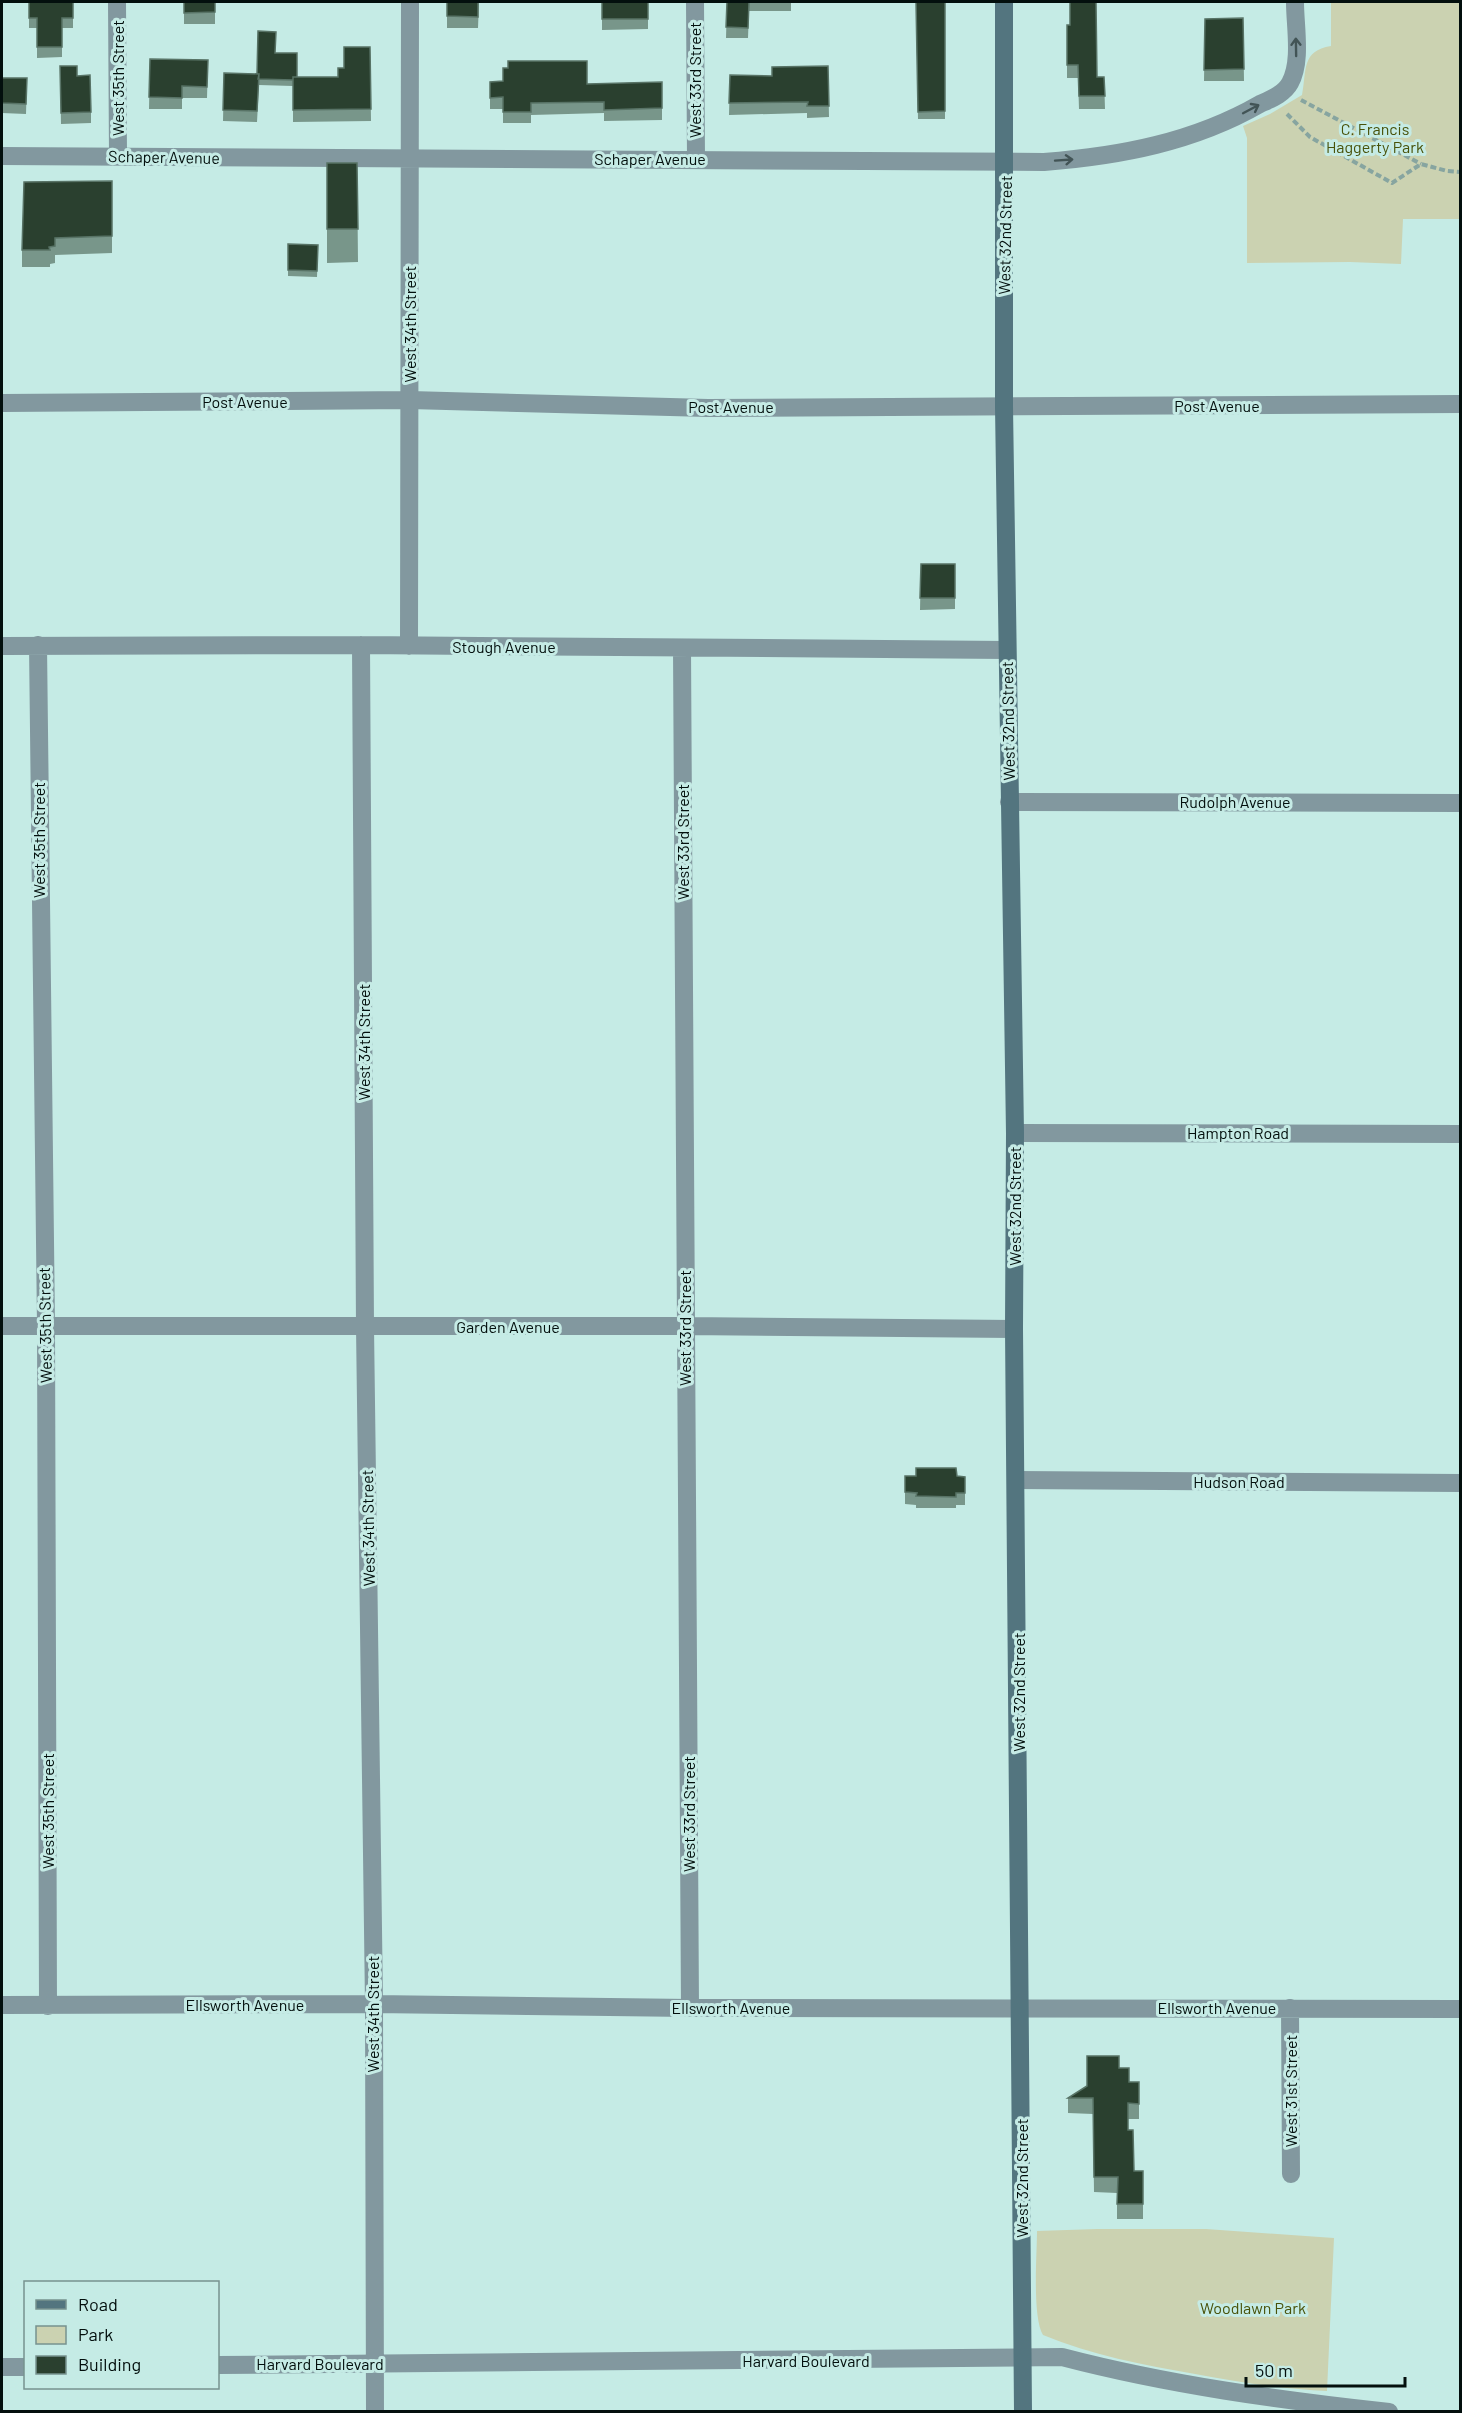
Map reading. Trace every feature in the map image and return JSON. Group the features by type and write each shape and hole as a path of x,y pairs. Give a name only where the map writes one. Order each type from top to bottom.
{"street":[{"name":"West 35th Street","path":"117,2 118,155"},
{"name":"West 34th Street","path":"409,646 410,2"},
{"name":"West 33rd Street","path":"695,2 696,159"},
{"name":"West 32nd Street","path":"1004,2 1006,161 1004,407 1015,1132 1014,1329 1022,2009 1023,2412"},
{"name":"Schaper Avenue","path":"2,156 1044,162 1087,159 1186,138 1247,112 1285,91 1291,82 1296,65 1295,2"},
{"name":"Post Avenue","path":"2,403 410,400 708,408 1461,405"},
{"name":"West 35th Street","path":"38,645 46,1326 48,2006"},
{"name":"West 34th Street","path":"361,645 365,1327 374,2004 375,2412"},
{"name":"Stough Avenue","path":"2,646 361,645 1007,650"},
{"name":"West 33rd Street","path":"682,648 690,2008"},
{"name":"Rudolph Avenue","path":"1009,801 1461,803"},
{"name":"Hampton Road","path":"1015,1132 1461,1134"},
{"name":"Garden Avenue","path":"2,1326 685,1326 1014,1329"},
{"name":"Hudson Road","path":"1017,1480 1461,1483"},
{"name":"Ellsworth Avenue","path":"2,2006 374,2004 690,2008 1461,2009"},
{"name":"West 31st Street","path":"1290,2008 1291,2174"},
{"name":"Harvard Boulevard","path":"219,2365 1062,2357 1112,2370 1296,2406 1389,2412"},
{"path":"2,2367 24,2367"}],"path":[{"path":"1301,100 1421,164 1461,172"},
{"path":"1287,114 1310,137 1392,183 1421,164"}],"green space":[{"name":"C. Francis Haggerty Park","path":"1331,2 1460,2 1460,219 1403,219 1401,264 1247,263 1247,138 1243,126 1270,114 1302,95 1305,70 1310,57 1315,52 1331,46"},
{"name":"Woodlawn Park","path":"1206,2229 1334,2238 1327,2391 1261,2385 1156,2367 1099,2354 1043,2335 1037,2315 1036,2301 1037,2231"}],"building":[{"path":"29,2 73,2 73,18 62,18 62,47 37,47 37,18 29,18"},
{"path":"184,2 215,2 215,12 184,13"},
{"path":"447,2 478,2 478,17 447,16"},
{"path":"602,2 648,2 648,19 602,19"},
{"path":"727,2 749,2 748,28 726,27"},
{"path":"916,2 945,2 945,111 918,112"},
{"path":"1070,2 1096,2 1097,77 1104,77 1105,96 1079,96 1078,65 1067,65 1067,25 1070,25"},
{"path":"1243,18 1244,69 1204,70 1205,19"},
{"path":"258,31 276,32 275,53 297,53 297,77 293,77 293,80 258,79"},
{"path":"344,47 370,47 371,109 293,110 293,77 338,77 338,68 344,68"},
{"path":"150,59 208,60 207,87 182,86 182,98 149,97"},
{"path":"508,61 587,61 587,84 662,82 662,108 604,110 604,102 531,103 531,112 503,112 503,97 490,98 490,82 503,81 503,68 508,68"},
{"path":"60,66 77,66 77,76 90,75 91,112 61,113"},
{"path":"828,66 829,106 807,106 808,102 729,103 730,75 772,76 772,67"},
{"path":"224,73 259,74 257,111 223,110"},
{"path":"2,78 27,78 26,104 2,103"},
{"path":"327,163 357,163 358,229 327,229"},
{"path":"112,181 112,236 55,238 55,246 49,247 50,250 22,250 24,182"},
{"path":"288,244 318,245 317,271 288,270"},
{"path":"921,564 955,564 955,598 920,598"},
{"path":"916,1468 956,1468 957,1476 965,1477 965,1493 956,1493 956,1497 916,1496 917,1493 905,1492 905,1476 916,1476"},
{"path":"1087,2056 1119,2056 1119,2068 1129,2068 1129,2082 1139,2082 1139,2104 1128,2103 1128,2130 1133,2130 1134,2171 1143,2171 1143,2204 1117,2204 1118,2177 1094,2177 1093,2098 1068,2098 1087,2086"}]}
